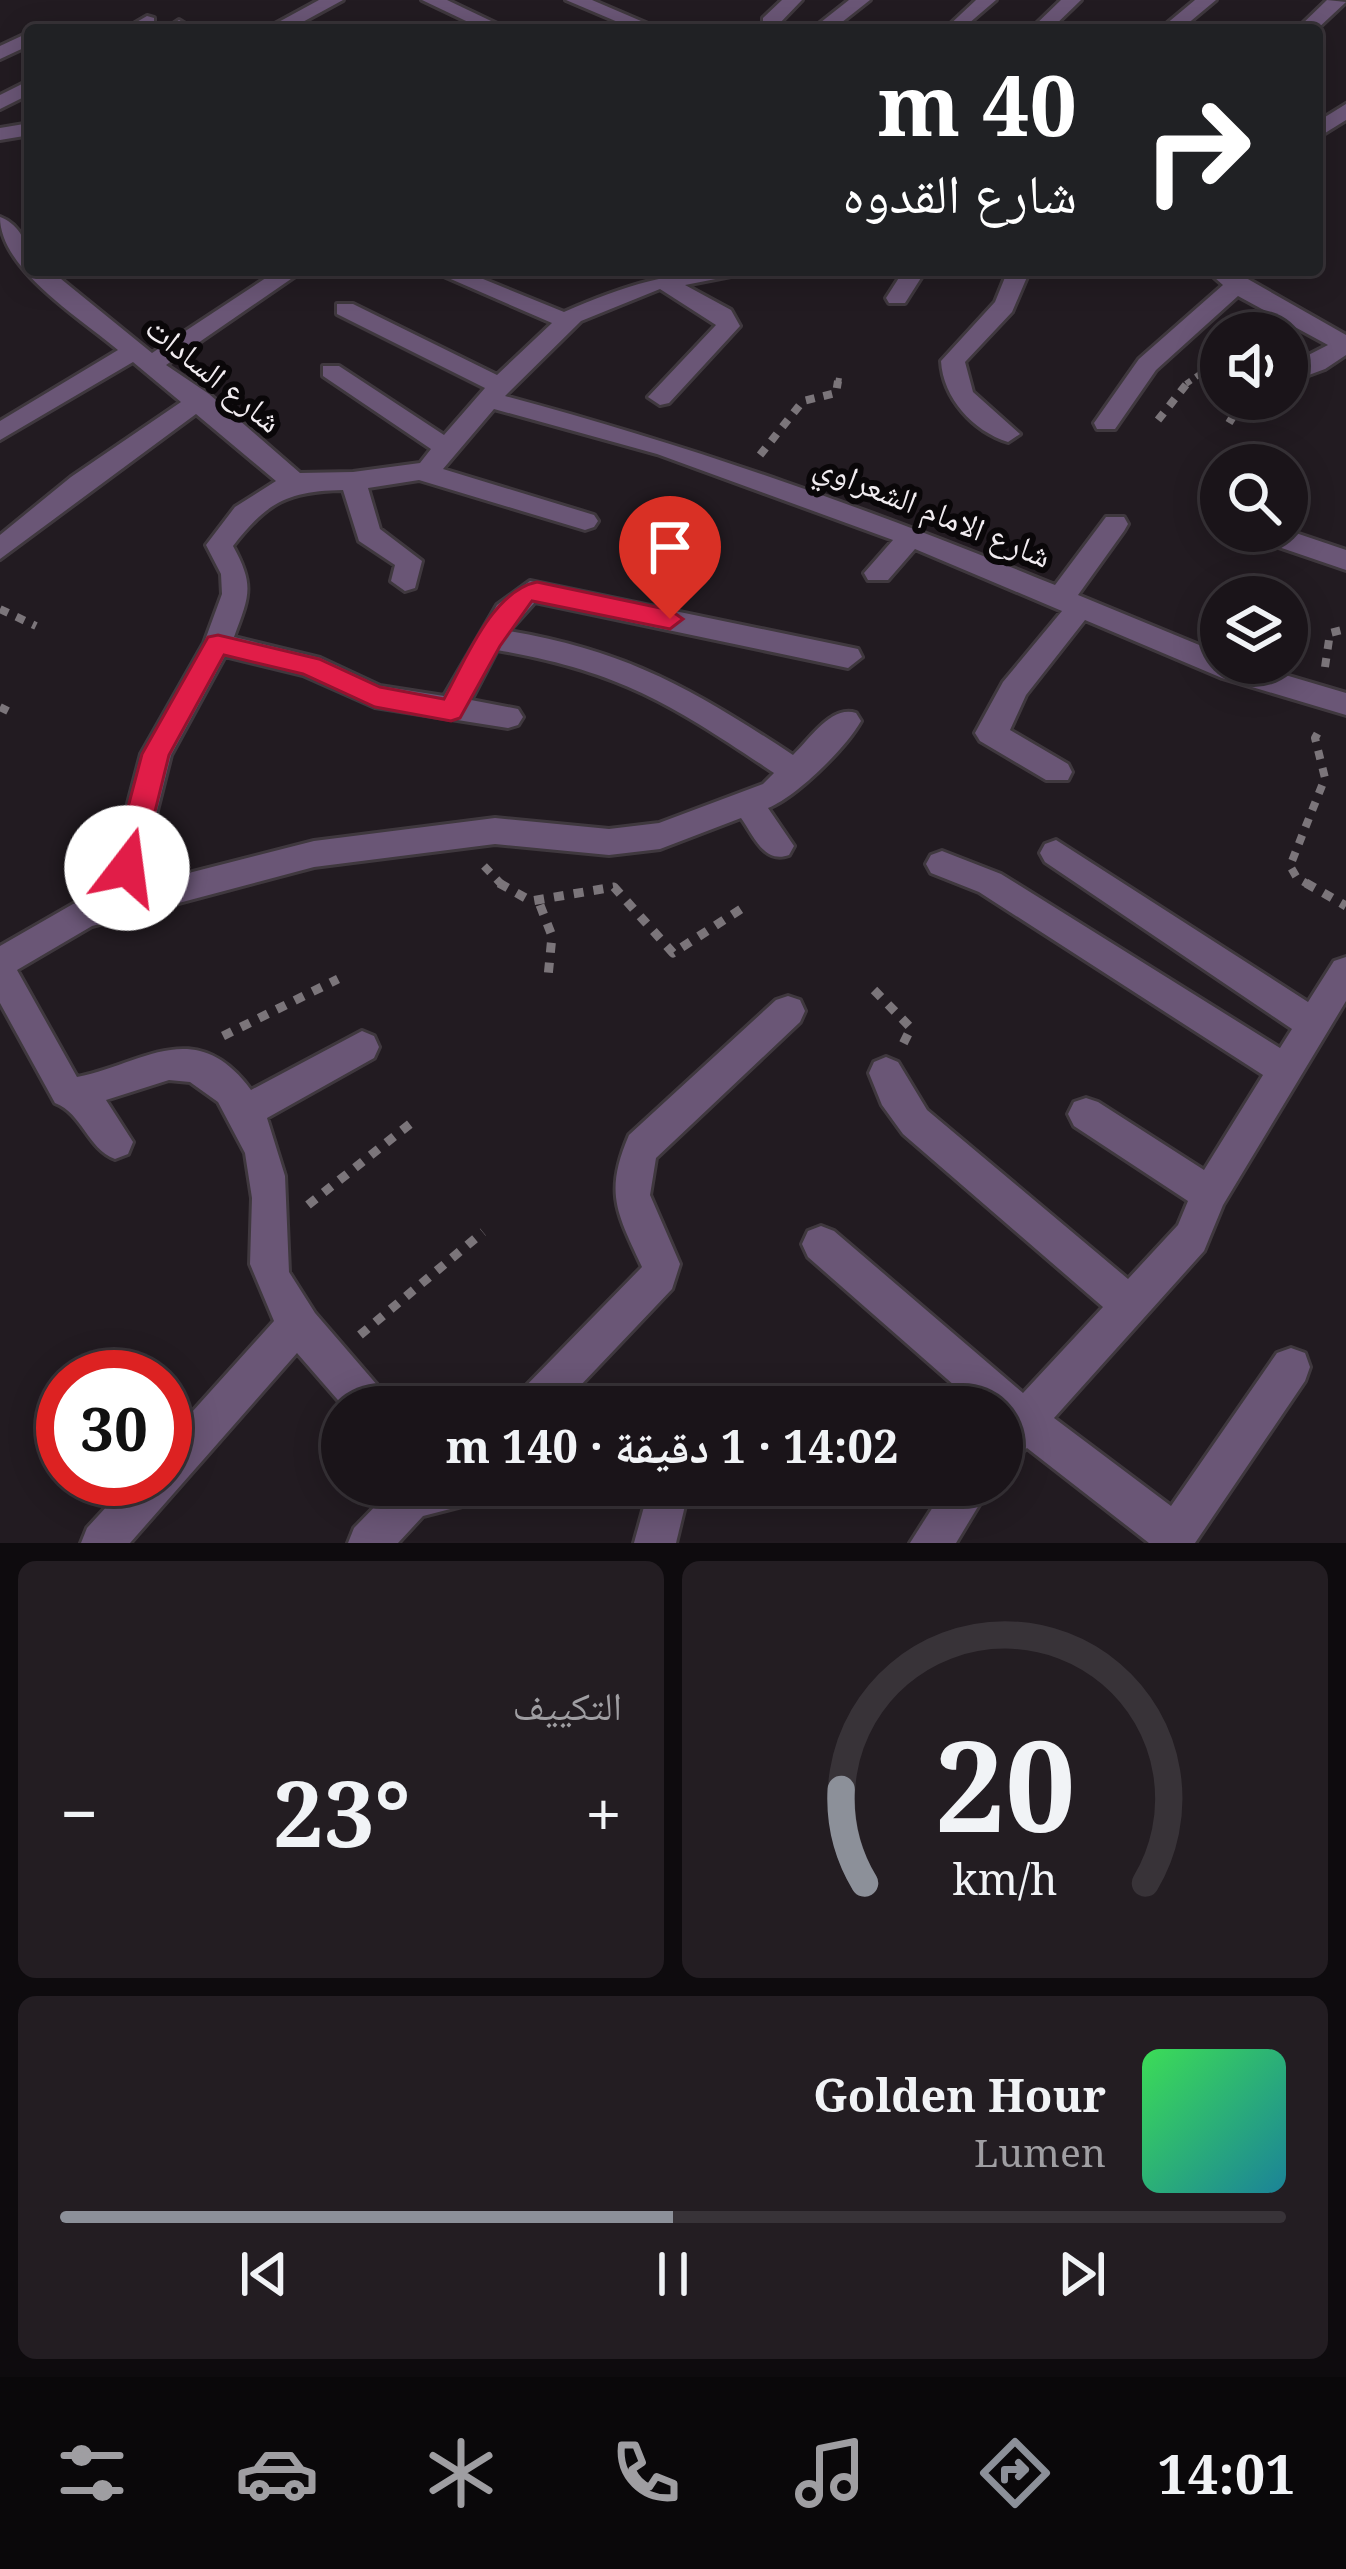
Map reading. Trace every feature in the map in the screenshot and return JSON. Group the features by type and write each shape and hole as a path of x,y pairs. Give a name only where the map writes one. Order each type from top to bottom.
{"street":[{"path":"431,0 487,24"},
{"path":"575,0 639,24"},
{"path":"605,11 623,0"},
{"path":"770,22 793,0"},
{"path":"816,0 854,5"},
{"path":"957,24 987,0"},
{"path":"1046,24 1072,0"},
{"path":"1176,24 1207,0"},
{"path":"1312,24 1338,0"},
{"path":"828,24 854,5"},
{"path":"289,24 325,10"},
{"name":"شارع السادات","path":"0,224 24,251"},
{"name":"شارع السادات","path":"48,276 294,482"},
{"path":"0,432 283,276"},
{"path":"456,276 567,321"},
{"path":"897,298 911,276"},
{"path":"1008,434 964,402 953,381 953,361 1006,302 1020,276"},
{"path":"428,471 444,446 494,392 567,321 659,278 723,316 728,326 660,397"},
{"path":"1106,423 1129,384 1226,278 1343,341 1345,348 1308,367"},
{"name":"شارع الامام الشعراوي","path":"344,309 494,392 744,475 911,537 1232,670 1334,700"},
{"path":"1317,364 1346,377"},
{"path":"331,371 444,446"},
{"path":"0,550 80,483 200,400"},
{"path":"117,905 156,754 218,644 236,594 235,574 219,545 244,513 294,482 353,481 428,471 585,521"},
{"path":"353,481 368,534 409,560 405,581"},
{"path":"1058,772 990,733 1115,524"},
{"path":"878,573 911,537"},
{"path":"1308,547 1346,560"},
{"path":"451,710 520,598 537,591 848,657"},
{"path":"491,639 566,651 622,669 680,697 797,773"},
{"path":"218,644 310,666 375,697 508,717"},
{"path":"353,1386 299,1322 270,1271 267,1169 245,1111 227,1086 201,1070 168,1063 81,1094 63,1089 0,967 52,928 117,905 314,854 466,833 635,842 774,793 846,721"},
{"path":"749,805 778,846"},
{"path":"1056,853 1313,1024"},
{"path":"942,863 990,883 1285,1070"},
{"path":"1023,1424 1191,1238 1209,1194 1345,975"},
{"path":"553,1386 659,1276 662,1264 628,1201 631,1173 641,1148 788,1011"},
{"path":"245,1111 362,1047"},
{"path":"886,1073 894,1094 915,1122 1130,1305"},
{"path":"81,1094 115,1142"},
{"path":"1086,1114 1209,1194"},
{"path":"820,1244 965,1386"},
{"path":"192,1442 299,1322"},
{"path":"1023,1440 1173,1539 1291,1367"},
{"path":"102,1543 135,1506"},
{"path":"369,1543 403,1506"},
{"path":"655,1543 665,1506"},
{"path":"931,1543 957,1506"}],"path":[{"path":"1158,420 1200,371"},
{"path":"744,475 803,401 836,393 839,378"},
{"path":"0,609 36,626"},
{"path":"1346,629 1330,633 1334,700 1315,738 1325,778 1290,866 1298,878 1346,906"},
{"path":"0,707 16,715"},
{"path":"466,833 491,877 513,894 540,905 614,887 673,953 741,909"},
{"path":"540,905 552,936 548,977"},
{"path":"168,1063 338,979"},
{"path":"874,990 911,1028 886,1073"},
{"path":"268,1236 415,1120"},
{"path":"331,1359 483,1232"}],"route":[{"path":"127,868 156,754 218,644 290,659 375,697 451,710 491,639 530,591 670,619"}]}
